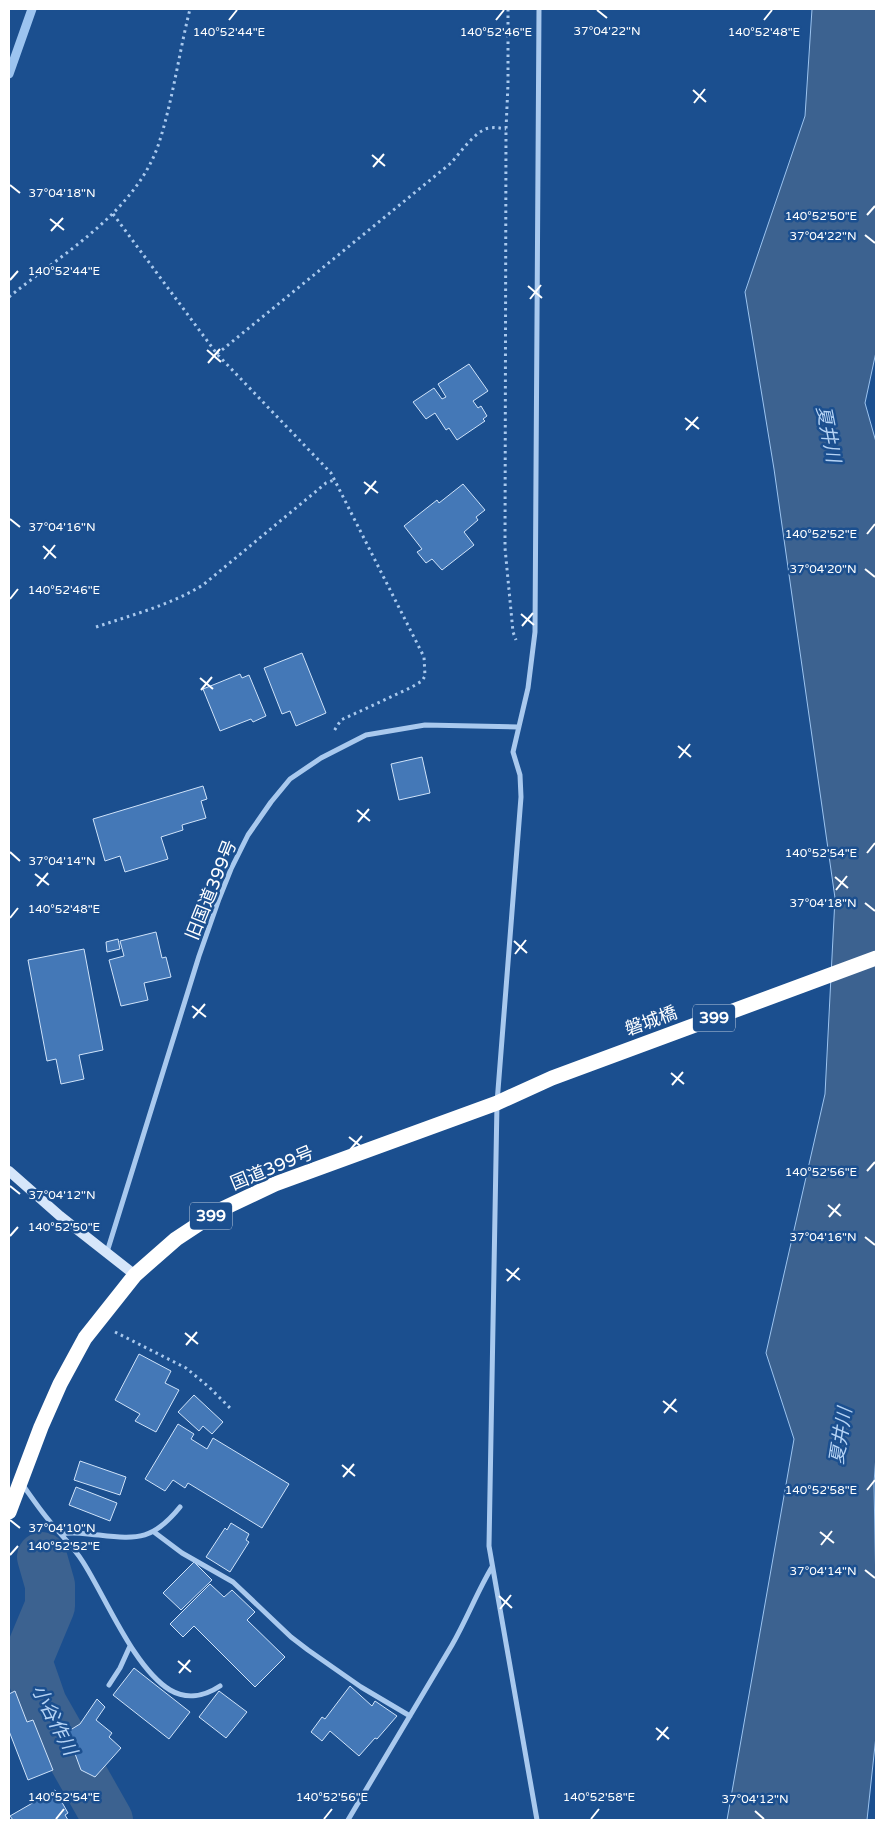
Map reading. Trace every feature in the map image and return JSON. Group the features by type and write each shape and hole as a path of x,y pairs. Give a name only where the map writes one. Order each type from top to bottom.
{"highway":[{"name":"磐城橋","path":"552,1078 876,958"},
{"name":"国道399号","path":"9,1512 41,1427 60,1384 85,1338 135,1275 176,1239 220,1210 276,1184 498,1103 552,1078"}],"main road":[{"path":"9,1171 60,1216 135,1275"}],"street":[{"path":"537,1820 489,1546 498,1103 520,797 520,775 513,752 528,688 535,632 539,9"},
{"name":"旧国道399号","path":"107,1252 199,956 231,868 248,835 271,802 290,779 330,753 366,735 425,725 518,727"},
{"path":"21,1481 46,1516 82,1560 130,1646 146,1667 170,1690 195,1696 208,1694 220,1686"},
{"path":"61,1534 73,1531 100,1535 140,1537 154,1532 169,1520 180,1507"},
{"path":"154,1532 182,1553 233,1582 291,1637 308,1650 361,1688 410,1716"},
{"path":"348,1820 468,1616 478,1591 492,1566"},
{"path":"109,1685 120,1668 130,1646"}],"path":[{"path":"9,297 113,214 128,197 143,174 158,144 190,9"},
{"path":"508,9 505,548 513,632 516,641"},
{"path":"217,354 451,164 483,130 506,128"},
{"path":"113,214 217,354 331,473 424,657 425,666 422,681 342,720 332,736 330,753"},
{"path":"96,627 160,605 195,590 326,483 334,480"},
{"path":"96,1324 129,1338 186,1368 231,1409"}],"water":[{"name":"夏井川","path":"812,9 876,9 876,352 865,403 876,442 876,1455 874,1483 876,1736 867,1820 727,1820 794,1439 766,1353 825,1094 835,898 774,469 745,292 805,116"}],"building":[{"path":"469,364 488,391 473,401 478,408 481,406 487,416 483,419 485,421 457,440 449,428 446,430 435,413 426,419 413,402 434,388 442,399 446,397 438,384"},
{"path":"463,484 485,510 476,517 478,520 464,532 474,545 442,570 432,559 426,563 417,552 422,549 404,526 437,500 439,503"},
{"path":"302,653 326,713 296,726 290,711 282,714 264,668"},
{"path":"240,674 242,678 249,675 266,716 253,722 251,719 220,731 203,689"},
{"path":"422,757 430,793 399,800 391,764"},
{"path":"203,786 207,799 201,801 206,818 182,825 183,830 161,837 168,859 125,872 120,856 105,861 93,819"},
{"path":"156,932 162,958 166,957 171,977 144,983 148,1000 121,1006 109,960 124,956 120,941"},
{"path":"118,939 120,949 107,952 106,942"},
{"path":"84,949 103,1050 79,1055 84,1079 61,1084 56,1059 47,1061 28,960"},
{"path":"139,1354 171,1371 165,1383 179,1390 156,1432 135,1421 140,1414 115,1400"},
{"path":"194,1395 223,1422 212,1434 203,1426 199,1431 178,1412"},
{"path":"178,1424 194,1434 191,1439 207,1449 213,1438 289,1484 262,1528 188,1483 185,1488 173,1480 165,1491 145,1479"},
{"path":"80,1461 126,1477 120,1495 74,1480"},
{"path":"76,1487 117,1503 110,1521 69,1505"},
{"path":"231,1523 249,1534 246,1540 249,1542 230,1572 206,1557 225,1528 227,1530"},
{"path":"194,1562 212,1580 181,1610 163,1593"},
{"path":"210,1584 224,1597 232,1590 255,1612 247,1620 285,1657 255,1687 194,1626 183,1637 170,1624"},
{"path":"134,1668 190,1712 169,1739 113,1695"},
{"path":"350,1686 372,1706 375,1701 397,1716 359,1756 330,1731 322,1741 311,1732 322,1717 325,1719"},
{"path":"15,1691 27,1722 33,1720 53,1770 28,1780 9,1731 9,1694"},
{"path":"219,1691 247,1712 226,1738 199,1717"},
{"path":"97,1699 105,1707 96,1720 112,1733 109,1737 121,1748 95,1777 81,1770 67,1732 80,1724"},
{"path":"55,1790 68,1813 65,1815 68,1820 13,1820 10,1816"}],"waterway":[{"path":"9,74 32,9"},
{"name":"小谷作川","path":"42,1557 50,1585 50,1606 27,1661 42,1704 108,1820"}]}
